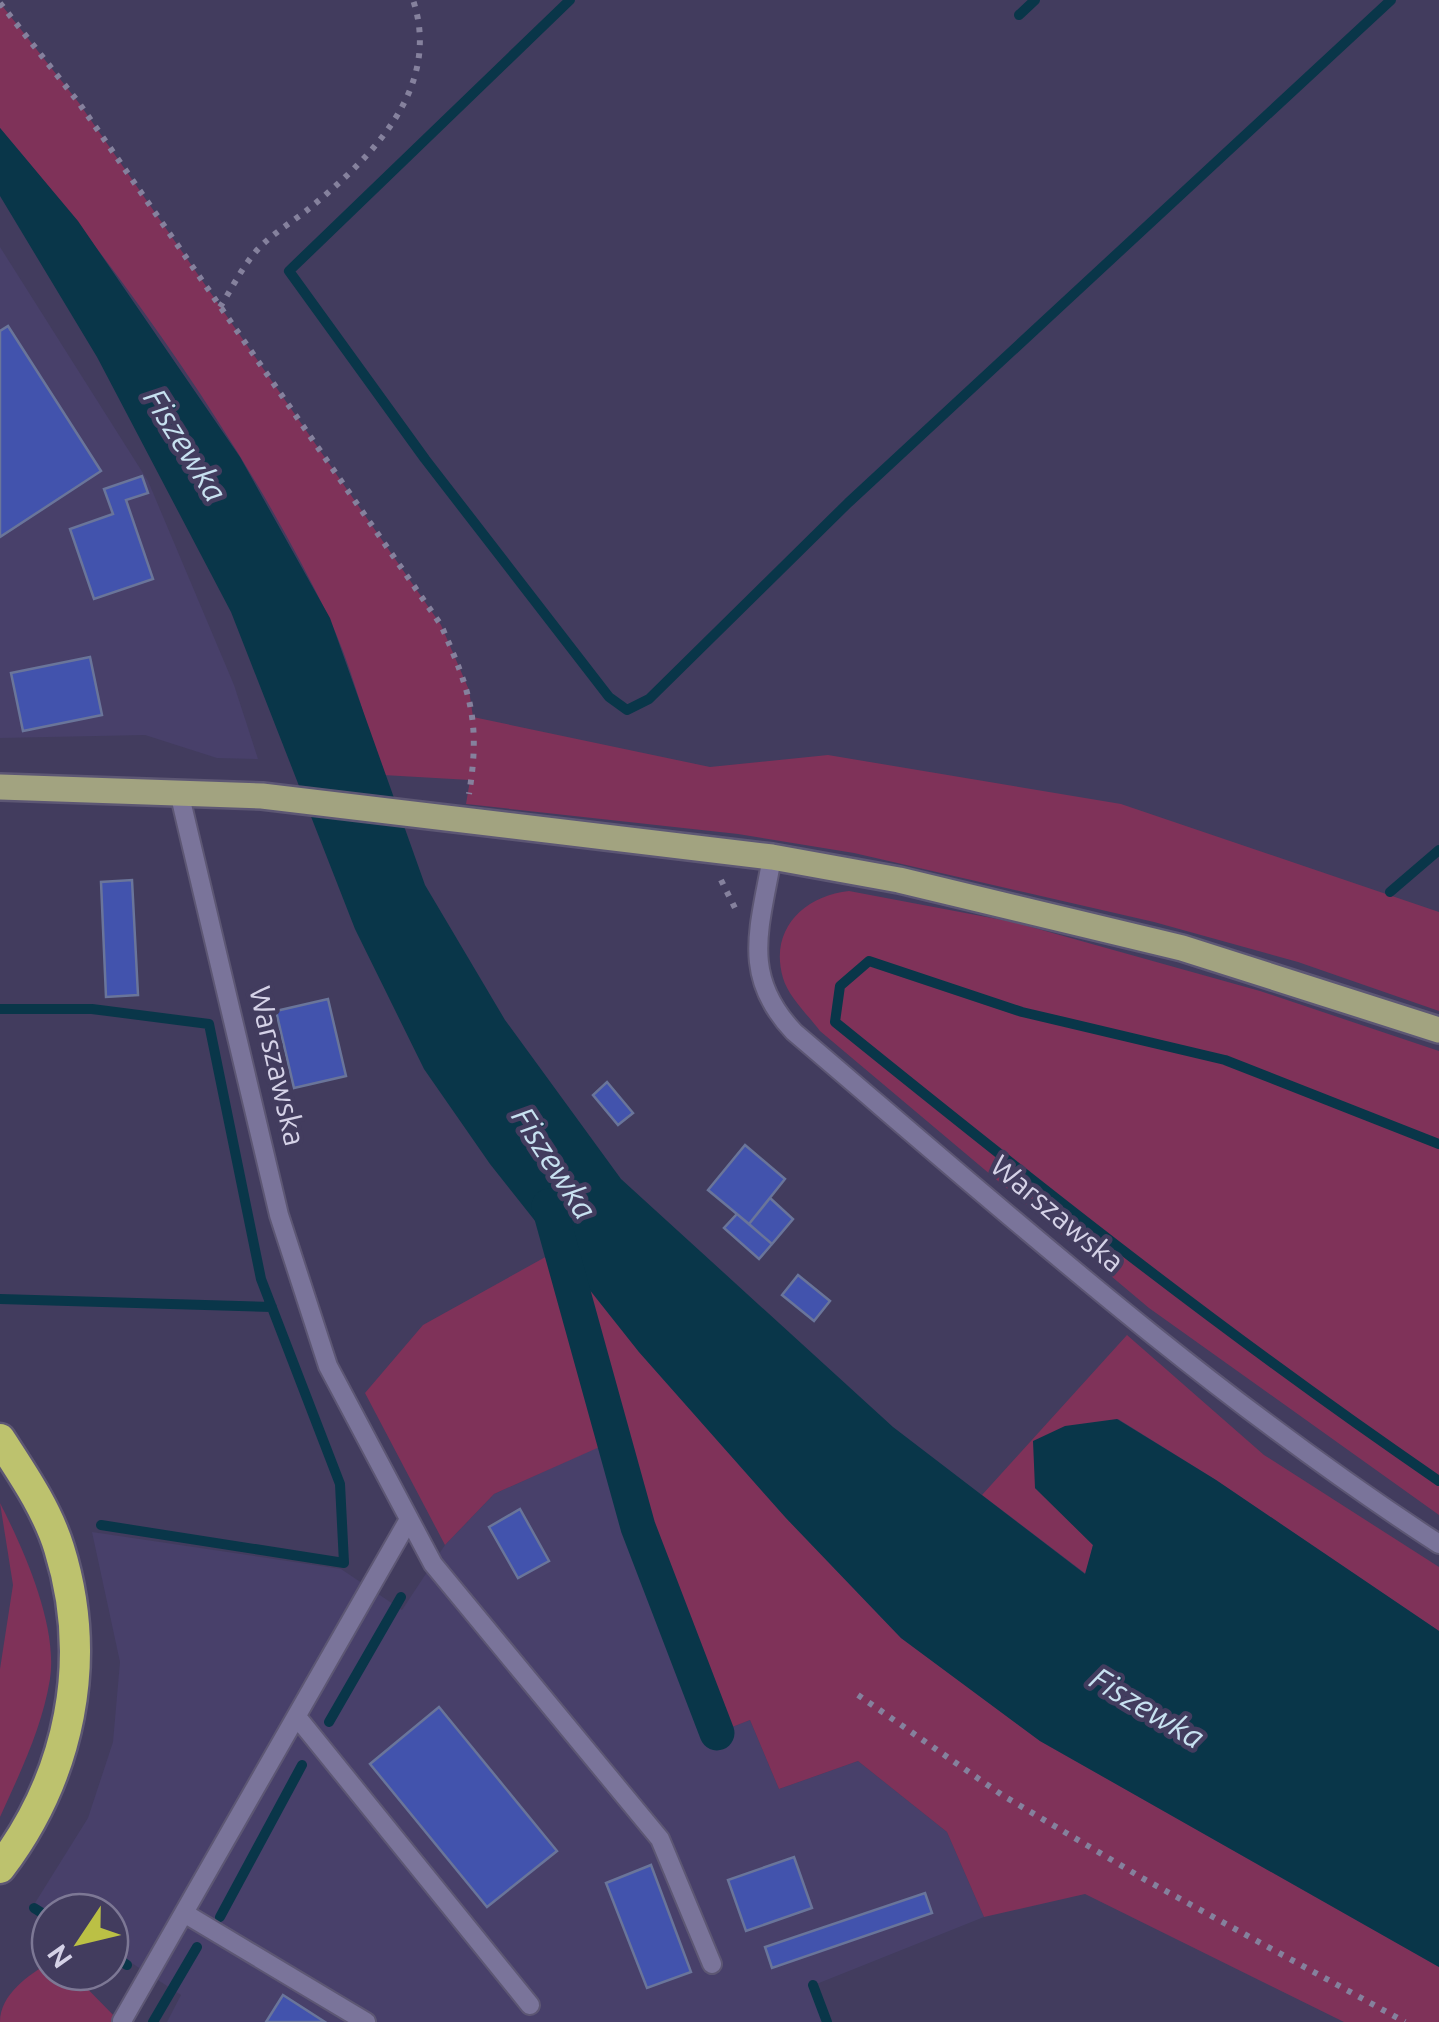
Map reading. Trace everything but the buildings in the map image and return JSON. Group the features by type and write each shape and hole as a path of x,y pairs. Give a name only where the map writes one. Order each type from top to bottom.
{"highway":[{"path":"0,1439 58,1546 70,1602 75,1658 71,1716 51,1785 0,1868"}],"main road":[{"path":"0,787 262,796 772,856 900,880 1182,948 1439,1030"}],"lane":[{"name":"Warszawska","path":"179,792 280,1215 328,1366 433,1564 660,1839 712,1964"},
{"name":"Warszawska","path":"772,856 757,966 770,1006 794,1032 1186,1365 1323,1469 1439,1544"},
{"path":"122,2021 408,1521"},
{"path":"297,1718 530,2006"},
{"path":"184,1914 366,2022"}],"path":[{"path":"220,308 254,253 345,179 392,127 412,90 419,55 420,21 413,0"},
{"path":"0,3 79,103 441,625 469,690 476,751 468,796"},
{"path":"858,1694 1018,1804 1144,1879 1405,2022"}],"shaded area":[{"path":"0,3 79,103 441,625 469,690 473,717 710,767 828,755 1121,804 1439,912 1439,1011 1298,962 1154,922 854,853 738,834 466,804 470,780 383,775 337,635 259,488 136,301 0,128"},
{"path":"0,247 148,481 234,685 258,759 217,758 145,735 0,738"},
{"path":"849,891 1013,922 1260,991 1439,1051 1439,1515 1149,1308 820,1031 786,985 781,945 794,918 804,908 832,894"},
{"path":"558,1250 639,1352 786,1518 901,1638 1040,1741 1439,1967 1439,2022 1344,2022 1085,1894 984,1917 947,1832 858,1761 779,1789 750,1720 717,1733 638,1527 613,1441 494,1494 445,1545 365,1393 423,1325"},
{"path":"1127,1335 1264,1455 1439,1567 1439,1631 1216,1480 1118,1419 1035,1488 1093,1545 1086,1574 982,1495"},
{"path":"613,1440 638,1527 717,1733 750,1720 779,1789 858,1761 947,1832 984,1917 814,1985 827,2022 167,2022 181,1995 130,1962 130,1892 42,1892 88,1818 113,1742 120,1662 92,1532 341,1569 402,1610 445,1545 494,1494"},
{"path":"0,1503 37,1589 51,1658 42,1715 0,1817 0,1669 13,1585"},
{"path":"30,1976 30,1992 91,1992 120,2022 0,2022 10,1994"}],"water":[{"name":"Fiszewka","path":"0,128 78,221 240,457 330,618 425,885 505,1020 621,1179 893,1427 1085,1574 1093,1545 1035,1488 1033,1441 1065,1426 1117,1419 1216,1480 1439,1631 1439,1967 1040,1741 901,1638 786,1518 639,1352 490,1164 424,1069 355,929 231,612 97,357 0,196"}],"waterway":[{"path":"570,0 289,271 425,459 609,697 627,710 649,699 848,503 1391,0"},
{"path":"1019,15 1035,0"},
{"path":"1390,892 1439,850"},
{"path":"1439,1144 1225,1060 1022,1012 869,961 840,986 835,1022 1132,1257 1283,1371 1439,1481"},
{"path":"0,1009 92,1009 209,1024 261,1279 340,1484 344,1563 101,1525"},
{"name":"Fiszewka","path":"549,1206 638,1527 717,1733"},
{"path":"0,1299 272,1307"},
{"path":"329,1722 401,1597"},
{"path":"220,1917 302,1765"},
{"path":"153,2022 197,1947"},
{"path":"813,1985 827,2022"}]}
